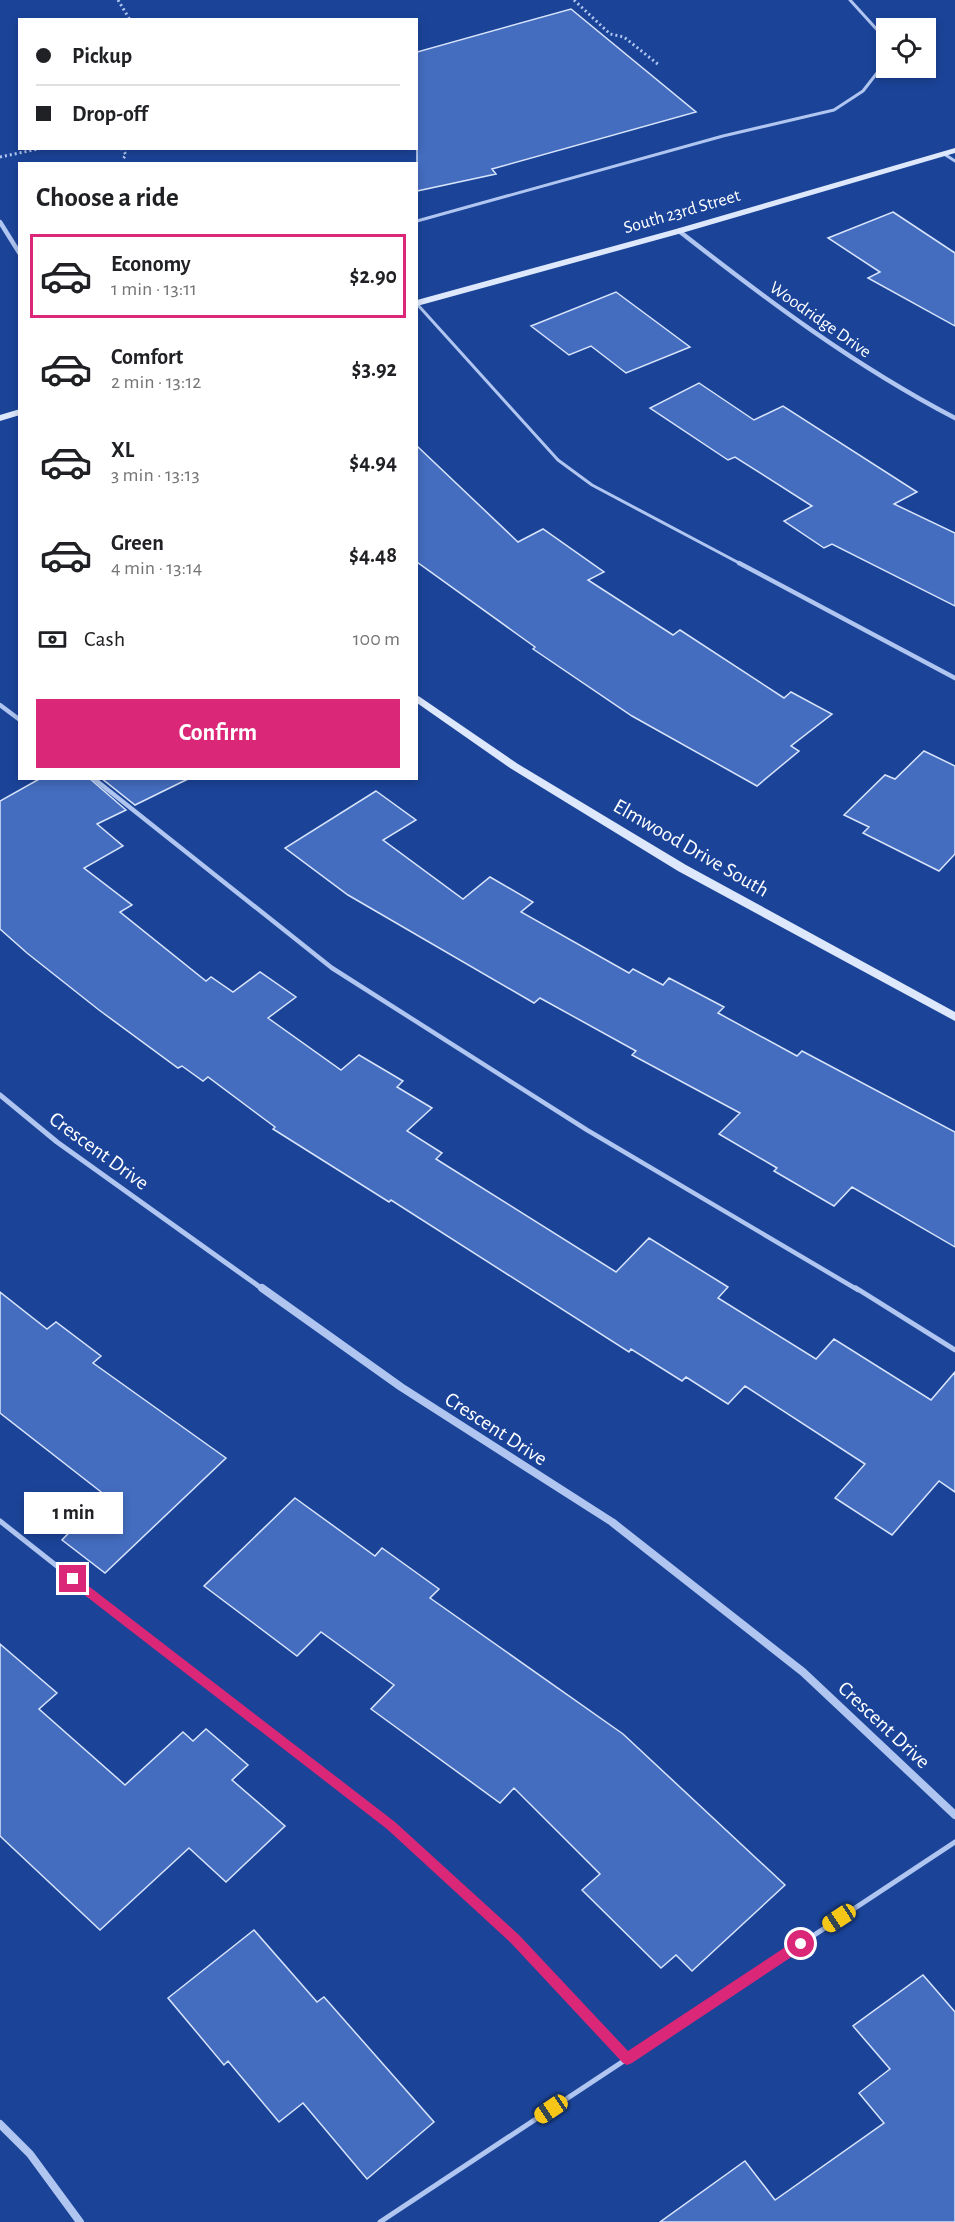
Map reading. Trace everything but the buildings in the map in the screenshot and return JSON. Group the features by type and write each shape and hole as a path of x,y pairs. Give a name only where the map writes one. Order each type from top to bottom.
{"street":[{"name":"South 23rd Street","path":"418,304 679,231 955,150"},
{"path":"0,222 18,251"},
{"name":"Woodridge Drive","path":"679,231 764,298 844,356 955,418"},
{"path":"0,418 18,413"},
{"name":"Elmwood Drive South","path":"418,699 514,765 682,868 955,1017"},
{"name":"Crescent Drive","path":"0,1095 57,1142 401,1387 612,1522 803,1672 955,1815"},
{"path":"0,2124 30,2154 80,2222"}],"lane":[{"path":"418,221 723,136 834,110 863,91 884,64 880,33 850,0"},
{"path":"944,154 955,161"},
{"path":"418,305 558,460 592,485 955,678"},
{"path":"0,705 18,718"},
{"path":"96,780 332,968 587,1130 906,1317 955,1350"},
{"path":"0,1521 391,1826 515,1939 627,2059"},
{"path":"380,2222 955,1842"}],"path":[{"path":"118,0 129,18"},
{"path":"574,0 610,34 624,38 659,65"},
{"path":"0,157 33,150"},
{"path":"122,160 126,154 123,150"}],"route":[{"path":"73,1579 391,1826 515,1939 627,2059 801,1944"}]}
